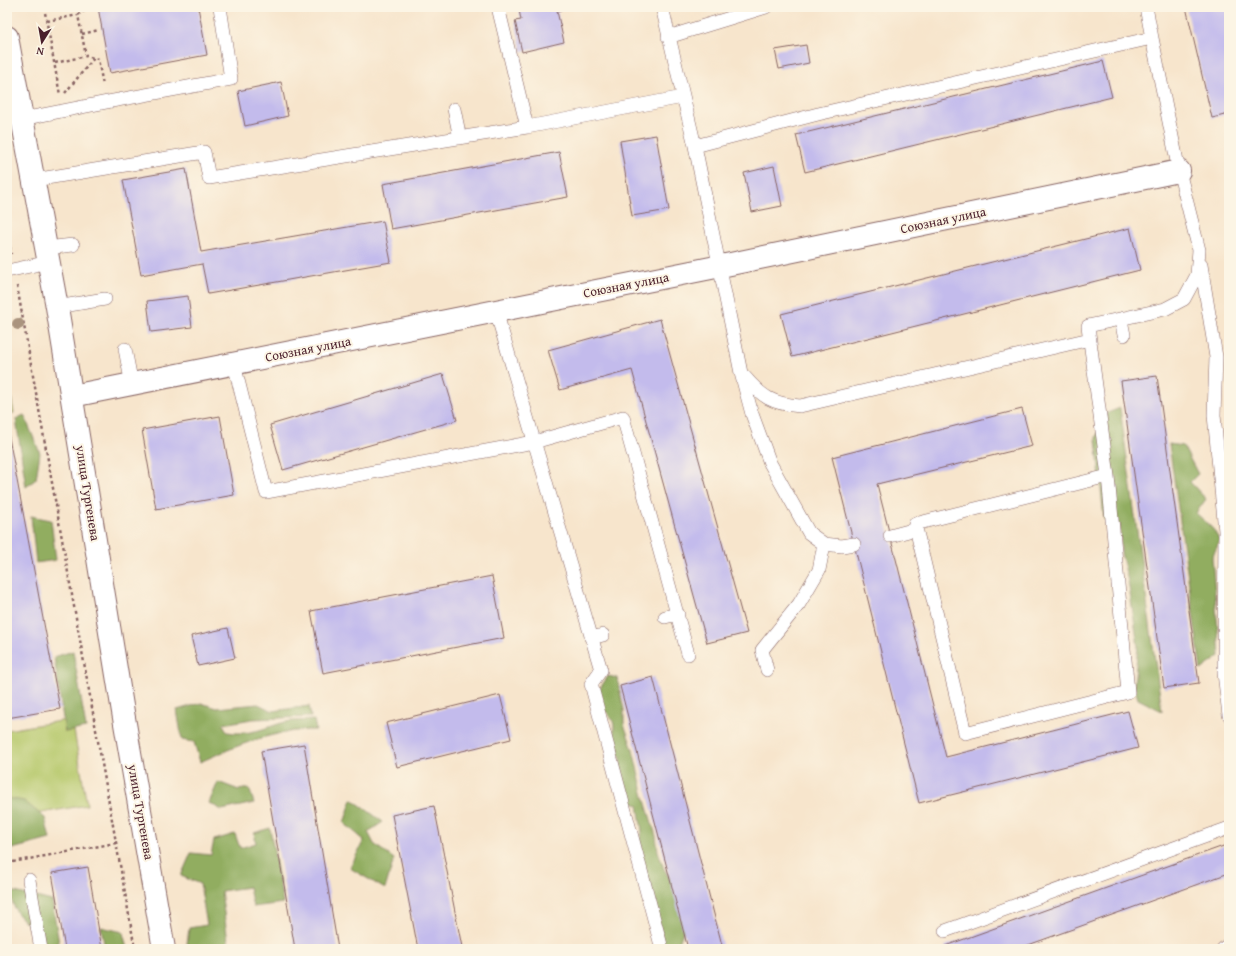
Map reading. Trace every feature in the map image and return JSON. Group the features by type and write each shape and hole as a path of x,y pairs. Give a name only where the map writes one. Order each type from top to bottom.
{"street":[{"name":"улица Тургенева","path":"7,37 12,87 22,119 58,307 123,712 164,949"},
{"name":"Союзная улица","path":"72,396 721,266 1179,171"}],"lane":[{"path":"22,119 231,79 220,7"},
{"path":"498,7 527,127"},
{"path":"662,7 695,146 721,266 741,373 752,414 770,463 810,533 824,544 842,546 854,544"},
{"path":"668,37 751,9 766,7"},
{"path":"1146,7 1179,171 1199,250 1216,357 1214,415 1225,531 1224,673 1229,715"},
{"path":"695,146 817,109 1037,59 1152,38"},
{"path":"34,180 204,152 209,178 527,127 683,97"},
{"path":"454,109 460,138"},
{"path":"11,270 73,245"},
{"path":"1108,476 915,524 965,733 1128,692 1108,476 1088,326 1165,309 1184,299 1197,275 1199,250"},
{"path":"58,307 105,298"},
{"path":"496,311 534,442 597,637 601,670 591,684 662,949"},
{"path":"1120,320 1124,335"},
{"path":"741,373 757,392 781,404 800,406 835,401 1090,339"},
{"path":"125,349 132,385"},
{"path":"234,364 266,492 534,442 622,418 688,654"},
{"path":"1220,478 1229,505"},
{"path":"890,536 916,529"},
{"path":"767,670 762,650 799,604 819,570 824,544"},
{"path":"665,617 678,614"},
{"path":"945,931 1228,826"},
{"path":"29,880 40,949"},
{"path":"1223,949 1229,944"}],"path":[{"path":"44,7 61,97 94,58"},
{"path":"80,7 85,10"},
{"path":"47,21 78,15 90,7"},
{"path":"78,15 86,56"},
{"path":"82,34 99,30"},
{"path":"55,63 86,56 98,59 106,102"},
{"path":"7,228 11,270 135,949"},
{"path":"7,863 116,843"}],"green space":[{"path":"7,374 14,413 7,414"},
{"path":"1120,408 1162,711 1138,699 1134,685 1138,646 1128,581 1121,553 1120,524 1104,519 1096,438 1105,414"},
{"path":"24,415 40,453 36,479 26,487 16,419"},
{"path":"1169,444 1183,446 1198,474 1190,482 1206,499 1196,513 1213,529 1220,541 1212,557 1220,656 1201,670"},
{"path":"31,516 51,520 56,560 36,563"},
{"path":"73,651 86,728 65,732 54,657"},
{"path":"608,676 617,678 624,710 624,724 633,750 644,797 656,836 658,851 664,869 681,896 685,926 677,949 671,949 664,944 638,847 642,831 638,805 625,800 619,778 621,757 611,747 614,734 614,724 610,716 600,707 599,690"},
{"path":"201,703 217,708 258,704 273,711 309,706 311,717 252,719 223,724 227,732 242,733 263,729 285,722 314,720 316,730 301,730 271,735 228,750 200,762 194,742 182,740 177,710"},
{"path":"72,719 87,805 7,819 7,730"},
{"path":"218,782 239,790 249,788 254,803 222,810 209,803"},
{"path":"7,798 24,801 45,818 50,839 12,849 7,844"},
{"path":"352,799 383,822 368,832 374,844 394,859 385,889 350,868 364,840 344,823"},
{"path":"270,828 283,903 253,907 249,887 221,891 229,949 197,949 187,944 189,928 207,925 200,884 181,876 191,853 211,855 214,840 235,834 240,848 256,843 254,833"},
{"path":"7,890 52,901 60,949 43,949 47,945 17,913"},
{"path":"101,927 123,932 127,949 105,949"}],"building":[{"path":"98,7 198,7 207,55 110,73"},
{"path":"524,7 561,7 562,10 557,11 564,42 522,52 515,21 521,20 519,10 524,9"},
{"path":"1186,7 1227,7 1229,18 1229,114 1212,118"},
{"path":"806,45 809,63 779,69 775,50"},
{"path":"1103,61 1112,97 805,172 796,135"},
{"path":"281,82 288,116 245,126 238,91"},
{"path":"656,135 669,210 632,216 620,141"},
{"path":"559,152 568,197 391,229 383,184"},
{"path":"774,166 782,206 752,212 744,173"},
{"path":"186,169 201,252 383,221 391,262 208,294 202,264 141,275 123,180"},
{"path":"1130,228 1140,270 792,357 781,314"},
{"path":"188,296 192,327 151,332 147,301"},
{"path":"660,319 747,633 707,643 632,370 560,390 548,350"},
{"path":"443,374 457,420 283,470 270,425"},
{"path":"1157,376 1199,683 1164,688 1121,381"},
{"path":"1022,409 1032,446 877,484 946,757 1128,711 1138,748 919,803 832,457"},
{"path":"220,416 234,495 156,509 142,430"},
{"path":"7,427 60,709 7,718"},
{"path":"492,576 504,638 323,673 311,611"},
{"path":"228,628 235,658 198,666 191,636"},
{"path":"653,677 723,949 688,949 620,686"},
{"path":"500,695 511,739 397,767 386,723"},
{"path":"304,744 338,949 295,949 261,751"},
{"path":"434,806 462,947 452,949 418,949 392,815"},
{"path":"1229,844 1229,873 1017,949 946,949 945,946"},
{"path":"88,867 102,949 65,949 52,873"}]}
